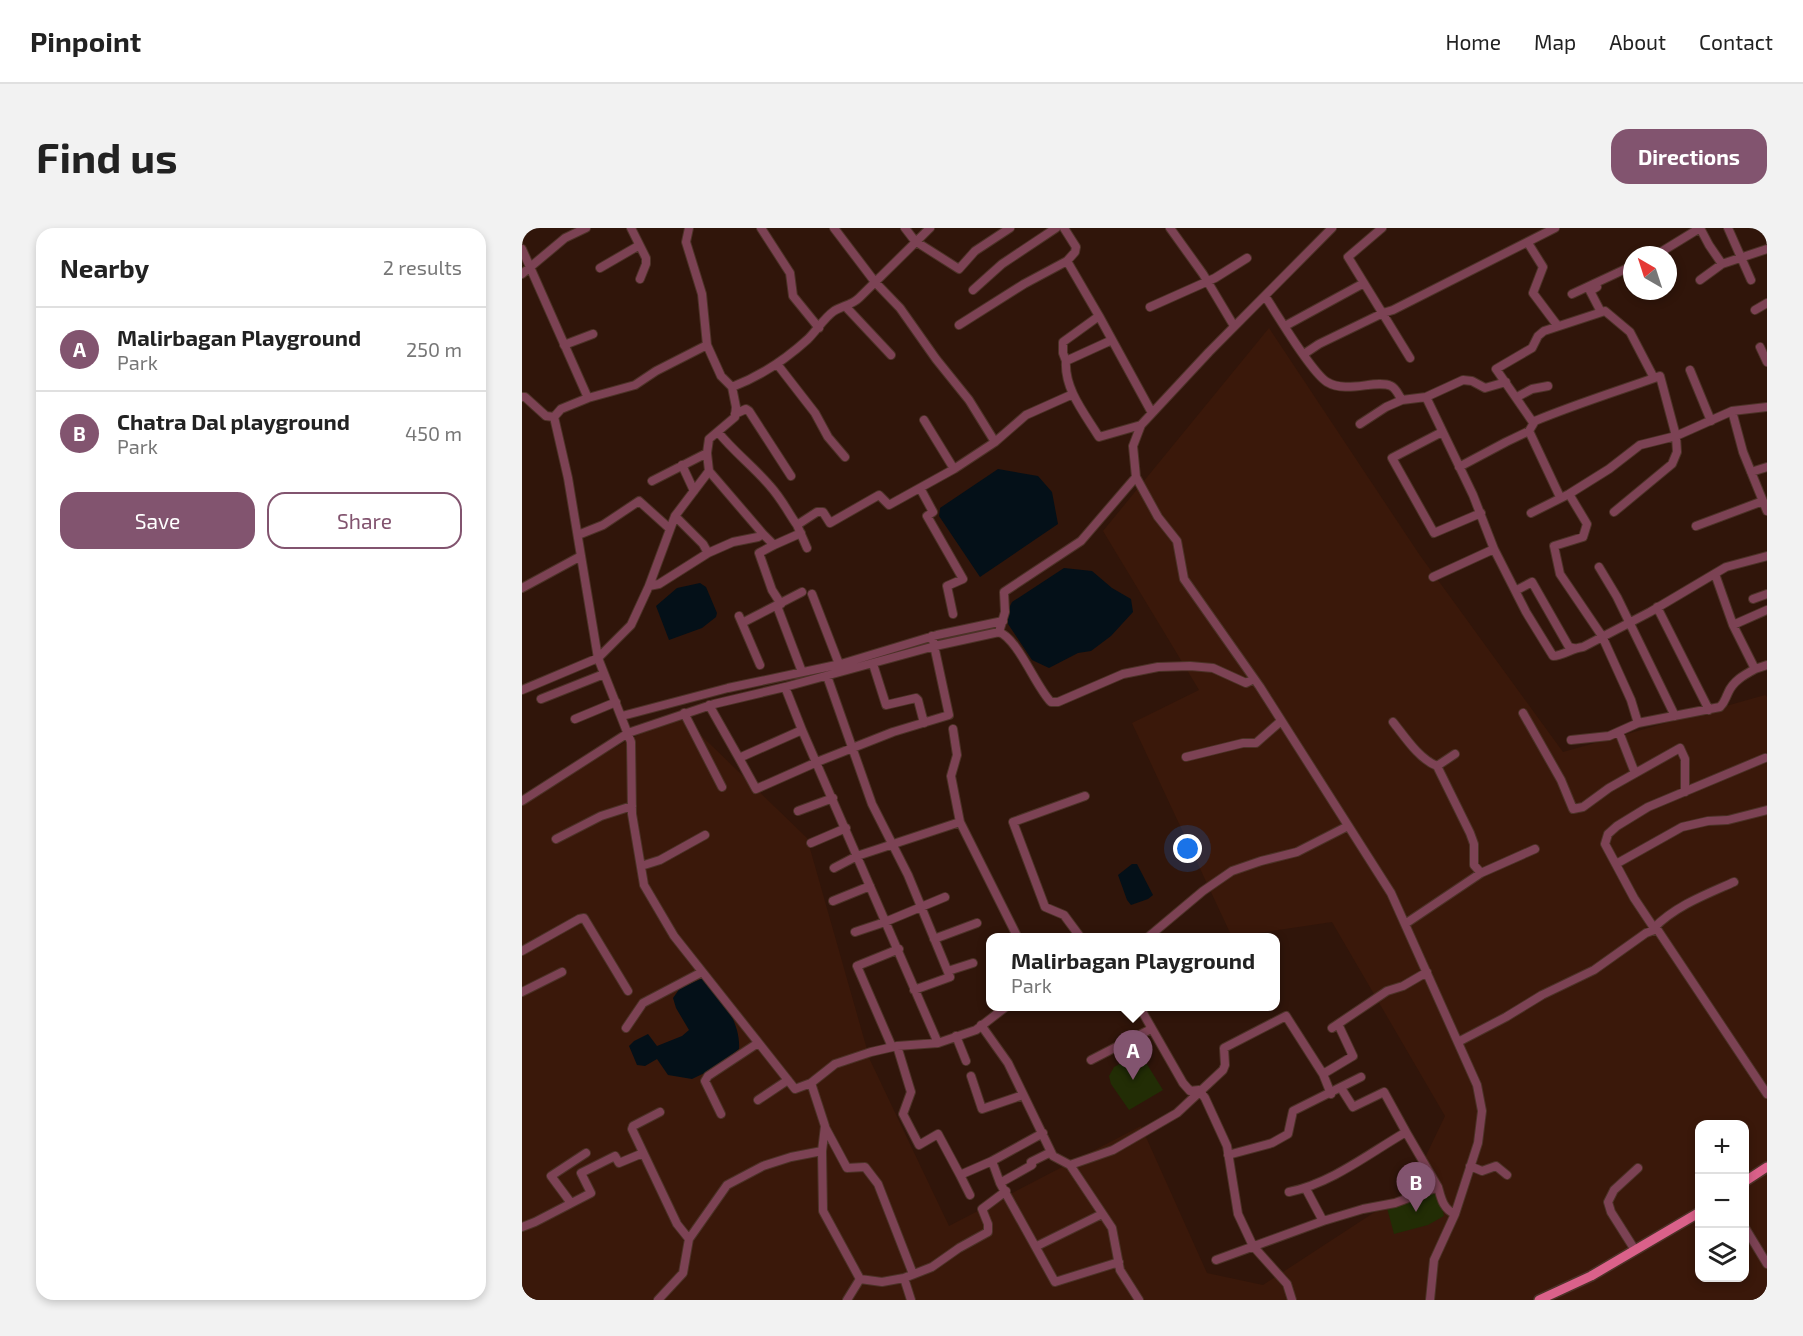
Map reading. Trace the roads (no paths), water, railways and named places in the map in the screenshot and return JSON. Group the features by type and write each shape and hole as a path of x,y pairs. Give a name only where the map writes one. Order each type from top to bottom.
{"main road":[{"path":"1749,1179 1767,1167"},
{"path":"1539,1300 1591,1276 1695,1215"}],"street":[{"path":"522,274 565,238 586,228"},
{"path":"631,228 646,258 640,279"},
{"path":"689,228 686,242 702,294 707,345 721,376 732,387 735,414"},
{"path":"761,228 790,273 793,296 819,328"},
{"path":"834,228 875,282 900,308 936,359 969,400 995,442"},
{"path":"905,228 915,241 959,269 975,251 1010,228"},
{"path":"732,387 754,378 777,364 835,311 860,298 930,228"},
{"path":"973,290 1002,264 1056,228"},
{"path":"959,325 1024,284 1067,261 1075,252 1076,247 1064,228"},
{"path":"1170,228 1207,280 1234,327"},
{"path":"1332,228 1141,425 1133,446 1136,477 1158,517 1178,541 1184,579 1254,679 1391,893 1477,1085 1482,1111 1478,1143 1455,1214 1434,1260 1430,1300"},
{"path":"1382,228 1348,257 1410,358"},
{"path":"1304,354 1318,344 1393,310 1556,228"},
{"path":"1728,228 1751,279"},
{"path":"1672,246 1702,229 1722,264"},
{"path":"1528,243 1543,267 1533,292 1557,325"},
{"path":"600,268 638,246"},
{"path":"522,249 588,398"},
{"path":"1700,280 1722,264 1767,249"},
{"path":"1150,307 1215,278 1247,258"},
{"path":"1067,261 1152,413"},
{"path":"1572,294 1623,270"},
{"path":"1285,326 1364,283"},
{"path":"1595,283 1597,287 1590,291 1601,312"},
{"path":"1265,296 1304,354 1328,383 1346,387 1391,386 1402,400"},
{"path":"1755,310 1767,303"},
{"path":"846,307 891,355"},
{"path":"1535,421 1532,421 1496,369 1527,352 1532,348 1538,336 1557,325 1605,311 1630,332 1654,378"},
{"path":"1099,316 1063,342 1066,374 1073,394 1099,437 1141,425"},
{"path":"564,345 593,334"},
{"path":"1066,361 1112,340"},
{"path":"554,417 561,410 588,398 635,385 656,370 707,345"},
{"path":"1760,347 1767,362"},
{"path":"777,364 815,413 828,437 845,457"},
{"path":"1690,370 1711,421"},
{"path":"1459,467 1529,431 1535,421 1660,376 1676,436 1677,452 1672,464 1614,512"},
{"path":"1360,424 1386,407 1402,400 1426,398 1463,380 1472,381 1485,388 1506,382"},
{"path":"1517,397 1532,389 1548,386"},
{"path":"802,672 759,553 799,529 821,511 830,523 879,495 889,505 954,470 995,442 1026,415 1073,394"},
{"path":"522,397 525,397 546,416 554,417"},
{"path":"1426,398 1481,513 1494,549 1553,656 1573,648 1583,647 1657,608 1726,567 1767,556"},
{"path":"1531,513 1569,494 1609,469 1638,446 1676,436 1732,411 1767,407"},
{"path":"774,545 709,471 707,453 709,439 728,425 735,414 746,409 791,476"},
{"path":"1732,411 1751,472 1767,511"},
{"path":"554,417 568,478 598,658 631,742 632,806 644,885 674,936 795,1089 812,1083 835,1064 895,1046 939,1043 976,1030 1000,1011"},
{"path":"924,420 954,470"},
{"path":"1529,431 1560,497"},
{"path":"718,432 734,452 743,457 780,498 799,529 807,548"},
{"path":"1442,432 1392,458 1434,533 1481,513"},
{"path":"652,481 707,453"},
{"path":"682,465 694,490"},
{"path":"1751,472 1767,467"},
{"path":"522,690 598,658 631,625 649,586 675,516 709,471"},
{"path":"999,632 1005,612 1004,592 1082,541 1136,477"},
{"path":"920,488 933,512 927,516 963,579 947,586 953,614"},
{"path":"1569,494 1587,524 1583,537 1554,546 1560,574 1602,636 1631,700 1638,723"},
{"path":"578,535 603,525 639,501 669,528"},
{"path":"1696,526 1763,501"},
{"path":"675,516 703,544 708,553"},
{"path":"649,586 658,584 708,553 733,542 763,534"},
{"path":"1434,577 1494,549"},
{"path":"522,588 581,556"},
{"path":"1599,567 1617,597 1675,716"},
{"path":"1715,574 1732,625 1755,669"},
{"path":"1516,590 1532,582 1569,647 1573,648"},
{"path":"760,665 741,620 779,605 802,592"},
{"path":"812,594 839,664"},
{"path":"1753,599 1767,594"},
{"path":"1657,608 1709,710"},
{"path":"1732,625 1767,610"},
{"path":"622,716 728,688 839,664 932,636 1003,621"},
{"path":"522,801 628,734 684,713 935,646 999,632 1006,636 1051,702 1058,702 1123,674 1158,667 1213,668 1246,683 1254,679"},
{"path":"708,705 756,789 893,732 949,715 932,636"},
{"path":"873,664 886,705 916,698 924,723"},
{"path":"1571,740 1609,736 1638,723 1720,707 1740,677 1767,665"},
{"path":"541,699 604,674"},
{"path":"827,676 872,804 908,875 950,977 914,990"},
{"path":"785,687 885,922 899,949 914,990 939,1043"},
{"path":"574,719 616,702"},
{"path":"684,713 722,787"},
{"path":"1523,713 1561,780 1573,809 1583,807 1609,788 1680,748 1685,759 1685,792"},
{"path":"1186,757 1256,742 1281,721"},
{"path":"1393,722 1413,747 1437,766 1470,833 1474,844 1474,865 1481,873"},
{"path":"953,729 957,755 951,776 960,822 1016,933"},
{"path":"739,758 802,730"},
{"path":"1618,732 1635,773"},
{"path":"1437,766 1455,754"},
{"path":"1765,758 1648,807 1617,826 1608,834 1605,844 1634,898 1654,928 1658,930 1767,1094"},
{"path":"1077,933 1064,915 1045,907 1013,822 1085,796"},
{"path":"798,811 832,798"},
{"path":"556,839 601,816 632,806"},
{"path":"1616,864 1683,827 1708,821 1728,820 1767,810"},
{"path":"834,868 857,856 960,822"},
{"path":"1153,933 1203,891 1232,871 1297,852 1348,826"},
{"path":"811,843 846,828"},
{"path":"641,866 660,860 705,835"},
{"path":"1405,924 1481,873 1535,849"},
{"path":"1458,1042 1506,1017 1542,994 1594,970 1660,922 1701,896 1734,882"},
{"path":"833,901 870,886"},
{"path":"855,932 945,897"},
{"path":"522,951 584,918 628,991"},
{"path":"934,939 977,923"},
{"path":"899,949 857,966 895,1046 911,1092 903,1114 919,1145 938,1134 970,1195"},
{"path":"948,971 973,963"},
{"path":"522,992 562,972"},
{"path":"626,1028 643,1003 702,972"},
{"path":"1323,1074 1353,1056 1335,1026 1387,991 1403,986 1427,972"},
{"path":"1142,1011 1183,1083 1190,1090 1199,1090"},
{"path":"1070,1165 1096,1158 1125,1144 1177,1113 1223,1070 1224,1048 1286,1016 1323,1074 1331,1094"},
{"path":"981,1025 1008,1062 1053,1156 1070,1165 1112,1228 1120,1270 1139,1300"},
{"path":"1091,1060 1151,1029"},
{"path":"956,1036 966,1061"},
{"path":"721,1114 705,1081 708,1076 758,1043"},
{"path":"970,1076 984,1109 1023,1095"},
{"path":"1228,1155 1272,1143 1288,1134 1293,1111 1361,1077"},
{"path":"758,1100 788,1080"},
{"path":"812,1083 825,1126 847,1168 865,1167 878,1184 914,1274"},
{"path":"1341,1088 1353,1107 1384,1092 1438,1186 1443,1203 1449,1211 1455,1214"},
{"path":"1199,1090 1227,1146 1238,1215 1253,1246 1287,1284 1292,1300"},
{"path":"660,1112 633,1126 633,1133 677,1224 688,1239"},
{"path":"825,1126 822,1151 823,1211 860,1279"},
{"path":"1289,1192 1306,1189 1329,1179 1406,1132"},
{"path":"960,1175 992,1161 1043,1133"},
{"path":"658,1300 683,1274 688,1239 727,1185 764,1166 791,1157 822,1151"},
{"path":"1000,1183 1032,1166 1031,1162 1052,1152"},
{"path":"571,1203 551,1176 586,1153"},
{"path":"522,1227 591,1194 581,1173 615,1156 620,1163 643,1153"},
{"path":"992,1161 1000,1183 1055,1282 1119,1262"},
{"path":"1470,1166 1482,1171 1496,1166 1507,1175"},
{"path":"1635,1250 1611,1212 1608,1202 1614,1190 1638,1168"},
{"path":"1216,1260 1323,1221 1363,1209 1395,1203 1438,1186"},
{"path":"1306,1189 1323,1221"},
{"path":"860,1279 882,1282 904,1278 932,1267 959,1248 988,1233 988,1224 982,1209 1006,1191"},
{"path":"1037,1246 1102,1214"},
{"path":"1745,1228 1767,1264"},
{"path":"904,1278 911,1300"},
{"path":"847,1300 860,1279"}],"place":[{"name":"Malirbagan Playground","path":"1133,1080"},
{"name":"Chatra Dal playground","path":"1416,1212"}]}
